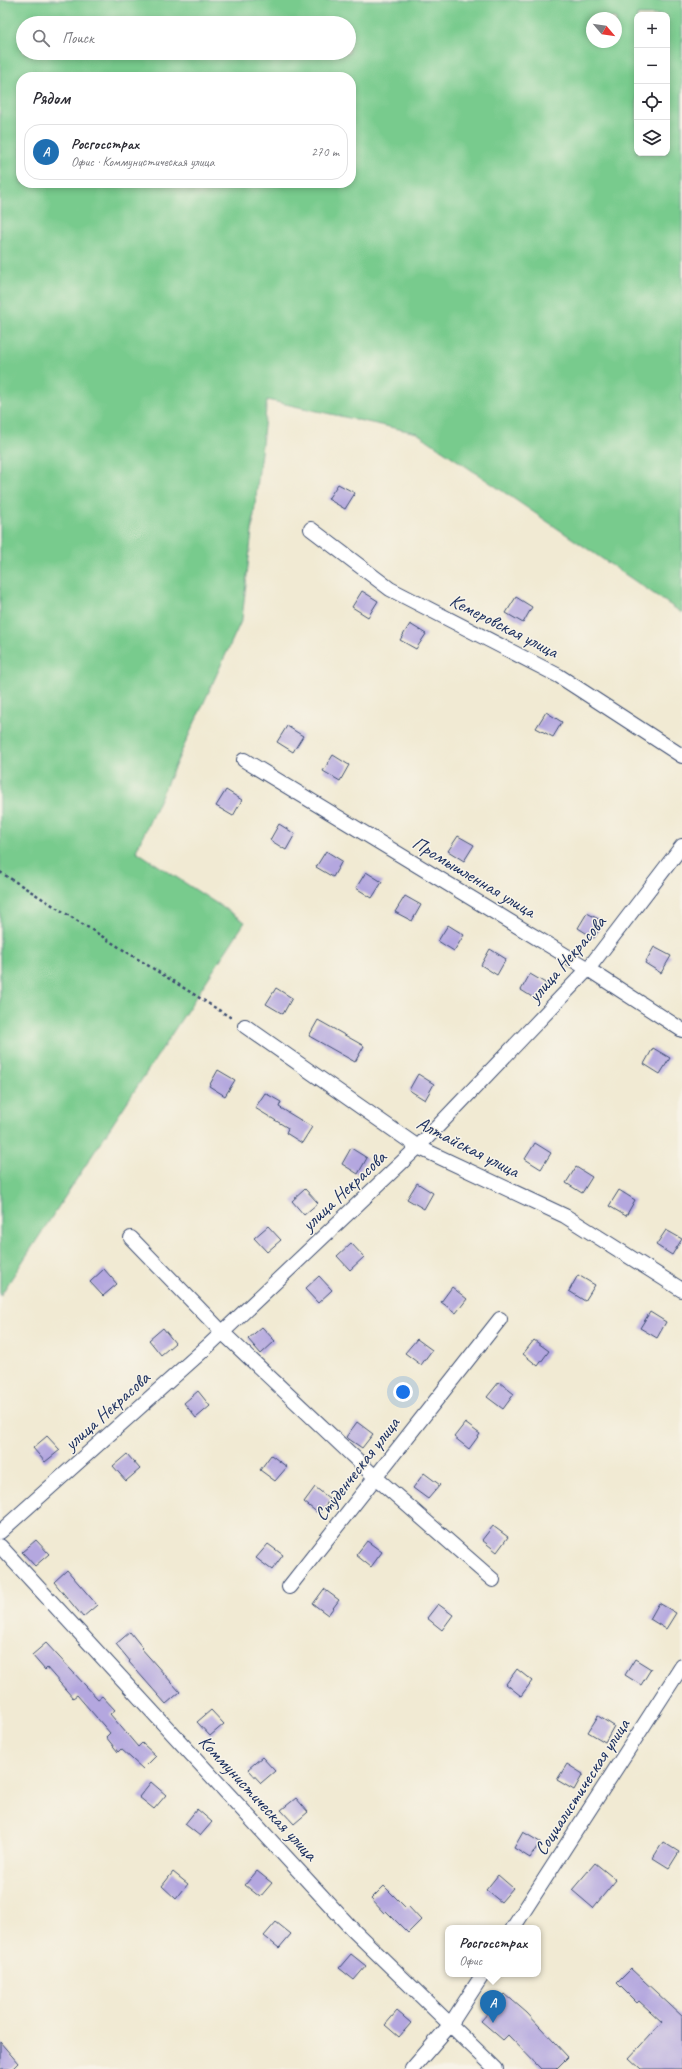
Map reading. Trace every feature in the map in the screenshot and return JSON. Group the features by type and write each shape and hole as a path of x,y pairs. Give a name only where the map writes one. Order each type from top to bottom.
{"street":[{"name":"Кемеровская улица","path":"311,529 390,589 559,676 682,756"},
{"name":"Промышленная улица","path":"244,760 588,969 682,1030"},
{"name":"улица Некрасова","path":"0,1532 222,1332 418,1147 588,969 682,846"},
{"name":"Алтайская улица","path":"245,1026 418,1147 565,1216 682,1290"},
{"path":"130,1238 222,1332 374,1476 493,1580"},
{"name":"Студенческая улица","path":"289,1587 374,1476 500,1319"},
{"name":"Коммунистическая улица","path":"0,1546 353,1930 496,2069"},
{"name":"Социалистическая улица","path":"515,1925 682,1666"},
{"path":"412,2069 450,2025 481,1977"}],"path":[{"path":"0,872 245,1026"}],"green space":[{"path":"0,0 682,0 682,613 417,433 267,400 242,619 136,851 245,922 0,1296"}],"building":[{"path":"338,484 355,493 345,509 328,499"},
{"path":"362,591 378,601 368,617 352,607"},
{"path":"516,597 532,607 523,623 506,613"},
{"path":"410,624 426,634 416,649 400,640"},
{"path":"546,712 562,722 553,737 536,728"},
{"path":"287,726 303,736 293,752 277,742"},
{"path":"333,755 349,765 340,781 323,771"},
{"path":"226,790 242,800 233,816 216,806"},
{"path":"279,824 295,834 286,850 270,840"},
{"path":"458,836 474,845 464,861 448,851"},
{"path":"326,851 342,861 333,877 316,867"},
{"path":"366,872 382,882 372,898 356,888"},
{"path":"405,896 421,905 412,921 395,912"},
{"path":"587,913 604,922 594,938 578,928"},
{"path":"448,925 464,935 454,951 438,941"},
{"path":"654,947 671,956 661,973 645,963"},
{"path":"490,949 506,959 497,975 481,965"},
{"path":"530,974 547,984 537,1000 521,990"},
{"path":"276,988 292,998 283,1014 266,1004"},
{"path":"318,1020 364,1046 355,1062 309,1036"},
{"path":"653,1048 670,1058 660,1074 644,1064"},
{"path":"218,1070 235,1080 225,1096 209,1086"},
{"path":"418,1074 434,1084 425,1100 409,1090"},
{"path":"265,1093 281,1102 279,1107 312,1127 302,1143 286,1133 288,1128 255,1108"},
{"path":"535,1143 551,1153 541,1169 525,1159"},
{"path":"351,1148 367,1158 358,1174 342,1164"},
{"path":"576,1167 592,1177 582,1193 566,1183"},
{"path":"417,1183 433,1193 424,1209 407,1199"},
{"path":"305,1189 318,1203 304,1215 292,1201"},
{"path":"619,1190 635,1200 626,1216 609,1206"},
{"path":"268,1226 281,1240 267,1252 254,1238"},
{"path":"666,1230 682,1239 672,1255 656,1245"},
{"path":"351,1243 364,1257 350,1270 337,1256"},
{"path":"104,1269 117,1284 103,1296 90,1282"},
{"path":"578,1275 595,1285 585,1301 569,1291"},
{"path":"319,1276 332,1290 318,1303 305,1289"},
{"path":"452,1287 467,1299 456,1313 441,1302"},
{"path":"650,1312 666,1322 657,1338 640,1328"},
{"path":"262,1327 275,1341 261,1354 248,1339"},
{"path":"163,1328 175,1343 161,1355 149,1340"},
{"path":"417,1339 432,1350 421,1365 405,1353"},
{"path":"534,1340 549,1351 538,1366 523,1354"},
{"path":"499,1382 514,1394 503,1409 487,1397"},
{"path":"198,1391 210,1406 196,1418 184,1403"},
{"path":"357,1422 373,1434 362,1448 346,1437"},
{"path":"465,1423 480,1434 469,1449 454,1437"},
{"path":"47,1436 60,1450 45,1462 33,1448"},
{"path":"127,1454 140,1469 126,1481 113,1466"},
{"path":"271,1455 287,1467 275,1481 260,1470"},
{"path":"424,1473 440,1485 428,1499 413,1488"},
{"path":"315,1487 330,1499 319,1514 304,1502"},
{"path":"493,1526 508,1537 497,1552 482,1540"},
{"path":"36,1540 49,1554 35,1566 22,1552"},
{"path":"367,1541 382,1552 371,1567 356,1555"},
{"path":"268,1544 283,1555 272,1570 256,1558"},
{"path":"67,1570 97,1605 83,1617 54,1582"},
{"path":"324,1589 339,1600 328,1615 313,1604"},
{"path":"659,1603 676,1613 666,1629 650,1619"},
{"path":"438,1604 453,1615 442,1630 427,1618"},
{"path":"130,1632 142,1647 141,1648 180,1692 166,1704 129,1662 130,1661 116,1644"},
{"path":"46,1643 98,1699 102,1696 115,1710 110,1714 138,1747 142,1743 156,1756 143,1769 121,1749 118,1752 106,1737 110,1733 77,1695 73,1698 47,1668 45,1670 32,1655"},
{"path":"635,1659 651,1669 641,1685 625,1675"},
{"path":"517,1669 532,1681 521,1696 506,1684"},
{"path":"211,1710 224,1724 210,1736 197,1722"},
{"path":"598,1716 614,1726 605,1742 588,1732"},
{"path":"262,1757 275,1771 261,1783 248,1769"},
{"path":"567,1764 583,1774 574,1790 557,1780"},
{"path":"151,1782 166,1795 154,1809 139,1797"},
{"path":"296,1798 308,1812 294,1824 281,1810"},
{"path":"197,1809 212,1822 200,1836 185,1824"},
{"path":"523,1832 540,1842 530,1858 514,1848"},
{"path":"663,1842 679,1852 669,1868 653,1858"},
{"path":"595,1863 616,1880 593,1908 572,1890"},
{"path":"257,1871 272,1883 260,1897 245,1885"},
{"path":"173,1872 188,1884 176,1899 162,1886"},
{"path":"498,1875 513,1888 501,1902 486,1890"},
{"path":"384,1886 406,1908 408,1906 421,1920 408,1933 386,1911 384,1913 371,1899"},
{"path":"276,1922 291,1934 279,1948 264,1936"},
{"path":"351,1954 366,1966 354,1980 339,1968"},
{"path":"631,1969 682,2016 682,2069 641,2069 629,2058 662,2022 639,2001 637,2003 617,1983"},
{"path":"505,1994 527,2013 568,2057 556,2069 541,2069 508,2035 503,2040 481,2021"},
{"path":"397,2011 411,2023 399,2037 385,2025"},
{"path":"0,2042 18,2063 12,2069 0,2069"}],"place":[{"name":"Росгосстрах","path":"493,2023"}]}
